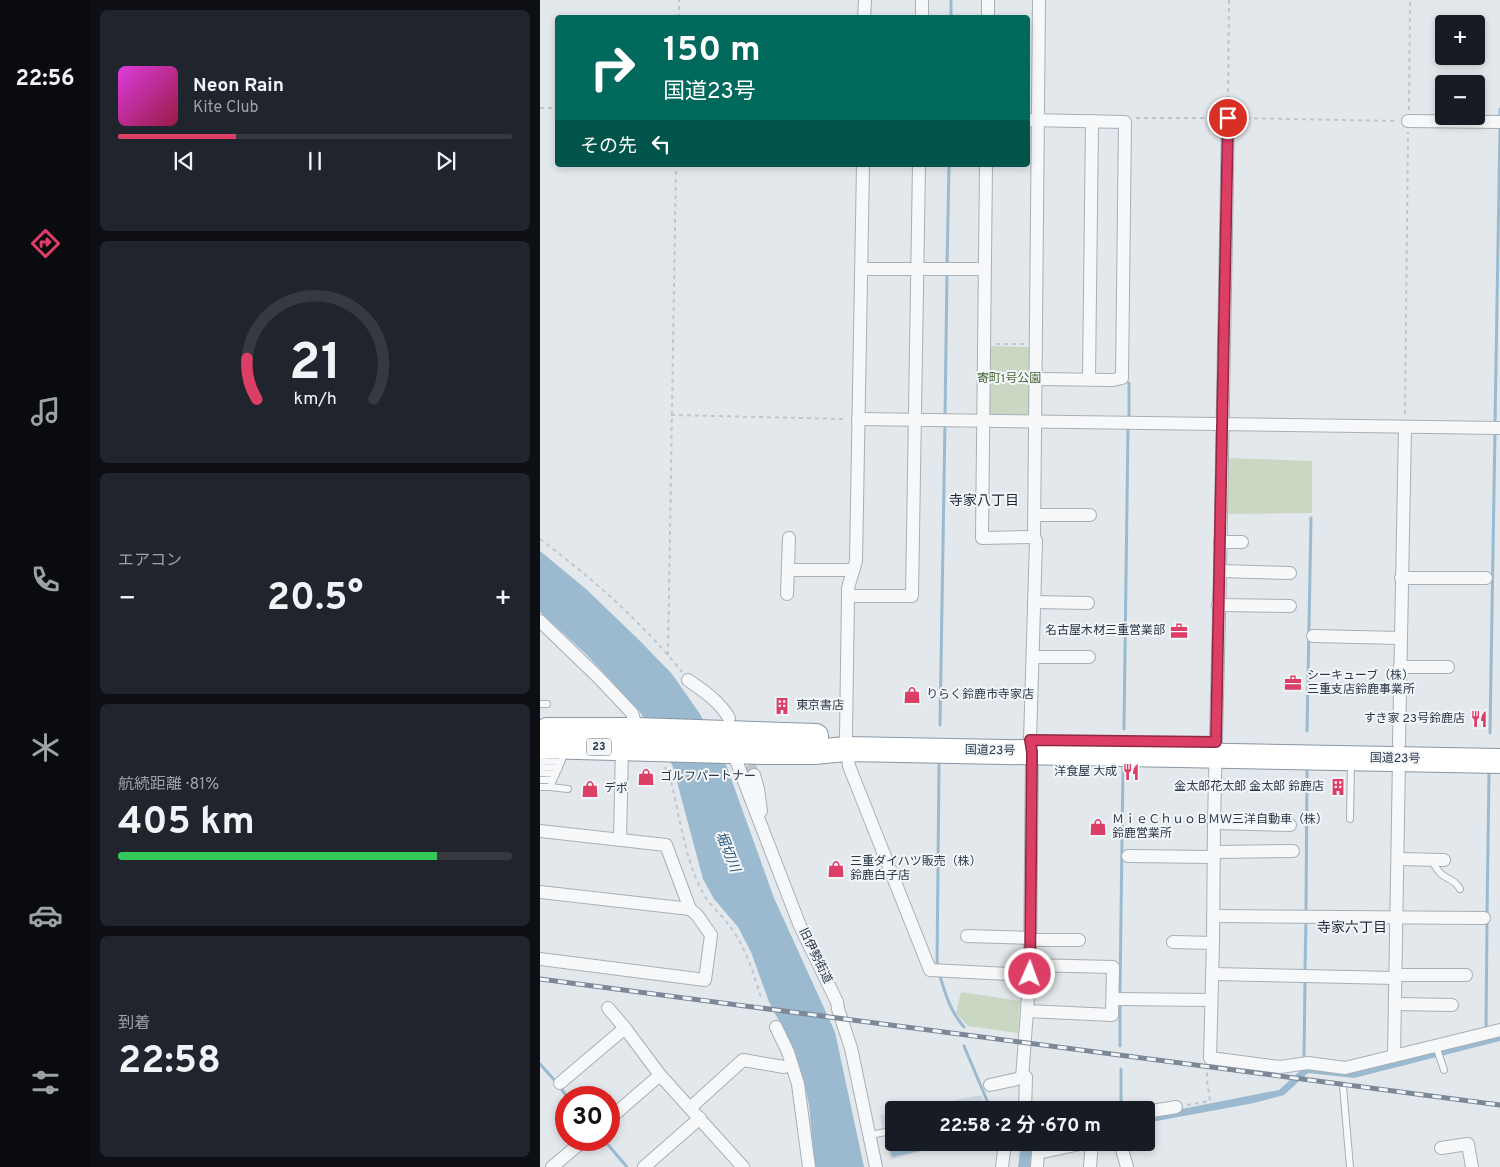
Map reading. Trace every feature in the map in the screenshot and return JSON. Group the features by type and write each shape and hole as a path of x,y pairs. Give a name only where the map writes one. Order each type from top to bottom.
{"highway":[{"name":"国道23号","path":"540,730 646,744"},
{"name":"国道23号","path":"540,746 559,766 646,744 785,736 846,742 1399,752 1500,761"},
{"name":"国道23号","path":"1216,749 1352,758 1399,752 1500,746"}],"street":[{"path":"864,15 865,0"},
{"path":"922,0 922,15"},
{"path":"988,0 988,15"},
{"path":"1022,1078 1030,970 1031,746 1036,541 1034,537 1036,344 1033,120 1039,0"},
{"path":"1228,118 1214,823 1214,942 1210,1058 1280,1067 1308,1063 1345,1068 1394,1056 1438,1051 1500,1030"},
{"path":"1033,120 1125,122 1122,378 1114,380 1036,379"},
{"path":"1408,121 1498,122"},
{"path":"1089,379 1092,122"},
{"path":"863,167 856,561 848,596 846,742 849,766 930,970 1030,970 1113,967 1112,1015 1028,1011"},
{"path":"848,596 912,596 919,167"},
{"path":"986,167 982,538 1034,537"},
{"path":"861,269 984,269"},
{"path":"858,419 1497,428"},
{"path":"1394,1056 1405,427"},
{"path":"1035,514 1090,515"},
{"path":"788,538 788,594"},
{"path":"1220,542 1242,542"},
{"path":"788,570 853,570"},
{"path":"1220,571 1290,573"},
{"path":"1401,578 1486,578"},
{"path":"1034,602 1088,603"},
{"path":"1218,605 1290,606"},
{"path":"540,621 632,713 646,744 620,840"},
{"path":"1313,636 1400,638"},
{"path":"1033,657 1089,657"},
{"path":"1400,667 1448,667"},
{"name":"旧伊勢街道","path":"688,680 715,700 724,710 727,738 800,926 837,1002 852,1048 876,1167"},
{"path":"754,775 762,811 761,824"},
{"path":"1214,823 1290,825"},
{"path":"540,831 666,845 690,909 697,915 711,936 705,980 540,959"},
{"path":"1128,856 1293,852"},
{"path":"1398,859 1437,860"},
{"path":"540,892 690,909"},
{"path":"1213,916 1484,918"},
{"path":"967,936 1079,940"},
{"path":"1173,942 1214,942"},
{"path":"1213,974 1396,977 1466,975"},
{"path":"1113,999 1212,1000"},
{"path":"1396,1004 1452,1005"},
{"path":"608,1008 660,1075 700,1118 739,1166"},
{"path":"776,1027 788,1052 798,1084 809,1167"},
{"path":"560,1083 625,1028"},
{"path":"690,1108 743,1060 784,1067"},
{"path":"620,1110 660,1075"},
{"path":"990,1085 1026,1077 1025,1101"},
{"path":"1155,1110 1176,1107"},
{"path":"644,1167 700,1118"},
{"path":"1441,1148 1468,1144 1472,1167"},
{"path":"552,1167 571,1151"},
{"path":"1002,1167 1004,1151"},
{"path":"1037,1167 1038,1153 1048,1151"},
{"path":"1090,1167 1091,1151"},
{"path":"1122,1151 1126,1167"}],"lane":[{"path":"1350,820 1352,758"},
{"path":"540,761 559,766"},
{"path":"540,767 559,766"},
{"path":"540,773 559,766"},
{"path":"540,780 559,766"},
{"path":"550,788 559,766"},
{"path":"540,787 568,789"},
{"path":"1437,860 1439,872 1444,877 1454,880 1460,888"},
{"path":"1438,1051 1444,1070"},
{"path":"1343,1086 1350,1167"},
{"path":"870,1135 885,1132"}],"path":[{"path":"679,0 679,15"},
{"path":"1228,118 1229,0"},
{"path":"1405,427 1410,0"},
{"path":"540,108 555,108"},
{"path":"1125,122 1129,118 1408,121"},
{"path":"540,539 606,593 650,634 668,655 676,167"},
{"path":"983,344 1036,344"},
{"path":"671,415 858,419"},
{"path":"646,744 671,781 696,878 705,897 729,925 738,939 752,967 761,997"},
{"path":"1176,1107 1210,1101 1206,1081 1210,1058"}],"shaded area":[{"path":"981,1095 983,1101 951,1101"},
{"path":"885,1114 885,1138 880,1115"},
{"path":"888,1151 923,1151 890,1160"}],"green space":[{"name":"寄町1号公園","path":"988,346 1032,347 1030,412 1024,417 992,417 986,412"},
{"path":"1225,458 1312,461 1312,513 1223,514"},
{"path":"961,992 1020,1001 1018,1033 968,1026 956,1013"}],"water":[{"name":"堀切川","path":"540,551 586,589 639,640 672,674 700,714 727,767 774,898 835,1032 864,1167 815,1167 809,1105 804,1082 791,1044 769,1002 751,952 738,927 714,899 703,879 673,767 660,740 639,711 586,654 540,612"},
{"path":"1500,1034 1500,1041 1354,1078 1308,1073 1284,1095 1254,1103 1155,1121 1155,1114 1279,1090 1302,1069 1353,1072"},
{"path":"890,1151 919,1151 892,1157"},
{"path":"1020,1151 1031,1151 1030,1167 1018,1167"}],"waterway":[{"path":"951,0 951,15"},
{"path":"1500,109 1500,119"},
{"path":"1495,424 1500,125"},
{"path":"947,267 949,167"},
{"path":"945,417 947,273"},
{"path":"1129,383 1129,420"},
{"path":"940,725 945,423"},
{"path":"1124,729 1128,426"},
{"path":"1490,733 1495,430"},
{"path":"1307,731 1311,518"},
{"path":"937,967 939,765"},
{"path":"1120,991 1123,766"},
{"path":"1306,910 1307,770"},
{"path":"1487,915 1489,773"},
{"path":"1305,969 1306,920"},
{"path":"1486,1030 1487,921"},
{"path":"939,973 952,1008 964,1027"},
{"path":"1304,1059 1305,980"},
{"path":"1120,1001 1120,1046"},
{"path":"964,1046 987,1101"},
{"path":"540,1064 556,1082"},
{"path":"1121,1069 1121,1101"},
{"path":"613,1151 627,1167"}],"tunnel":[{"path":"742,748 754,775"}],"railway":[{"path":"540,979 1500,1105"}],"place":[{"name":"名古屋木材三重営業部","path":"1179,631"},
{"name":"シーキューブ（株） 三重支店鈴鹿事業所","path":"1293,683"},
{"name":"りらく鈴鹿市寺家店","path":"912,695"},
{"name":"東京書店","path":"782,706"},
{"name":"すき家 23号鈴鹿店","path":"1479,719"},
{"name":"洋食屋 大成","path":"1131,772"},
{"name":"ゴルフパートナー","path":"646,777"},
{"name":"金太郎花太郎 金太郎 鈴鹿店","path":"1338,787"},
{"name":"デポ","path":"590,789"},
{"name":"ＭｉｅＣｈｕｏＢＭＷ三洋自動車（株） 鈴鹿営業所","path":"1098,827"},
{"name":"三重ダイハツ販売（株） 鈴鹿白子店","path":"836,869"}],"district":[{"name":"寺家八丁目","path":"984,501"},
{"name":"寺家六丁目","path":"1352,928"}],"route":[{"path":"1030,974 1032,752 1030,740 1216,742 1228,118"}]}
